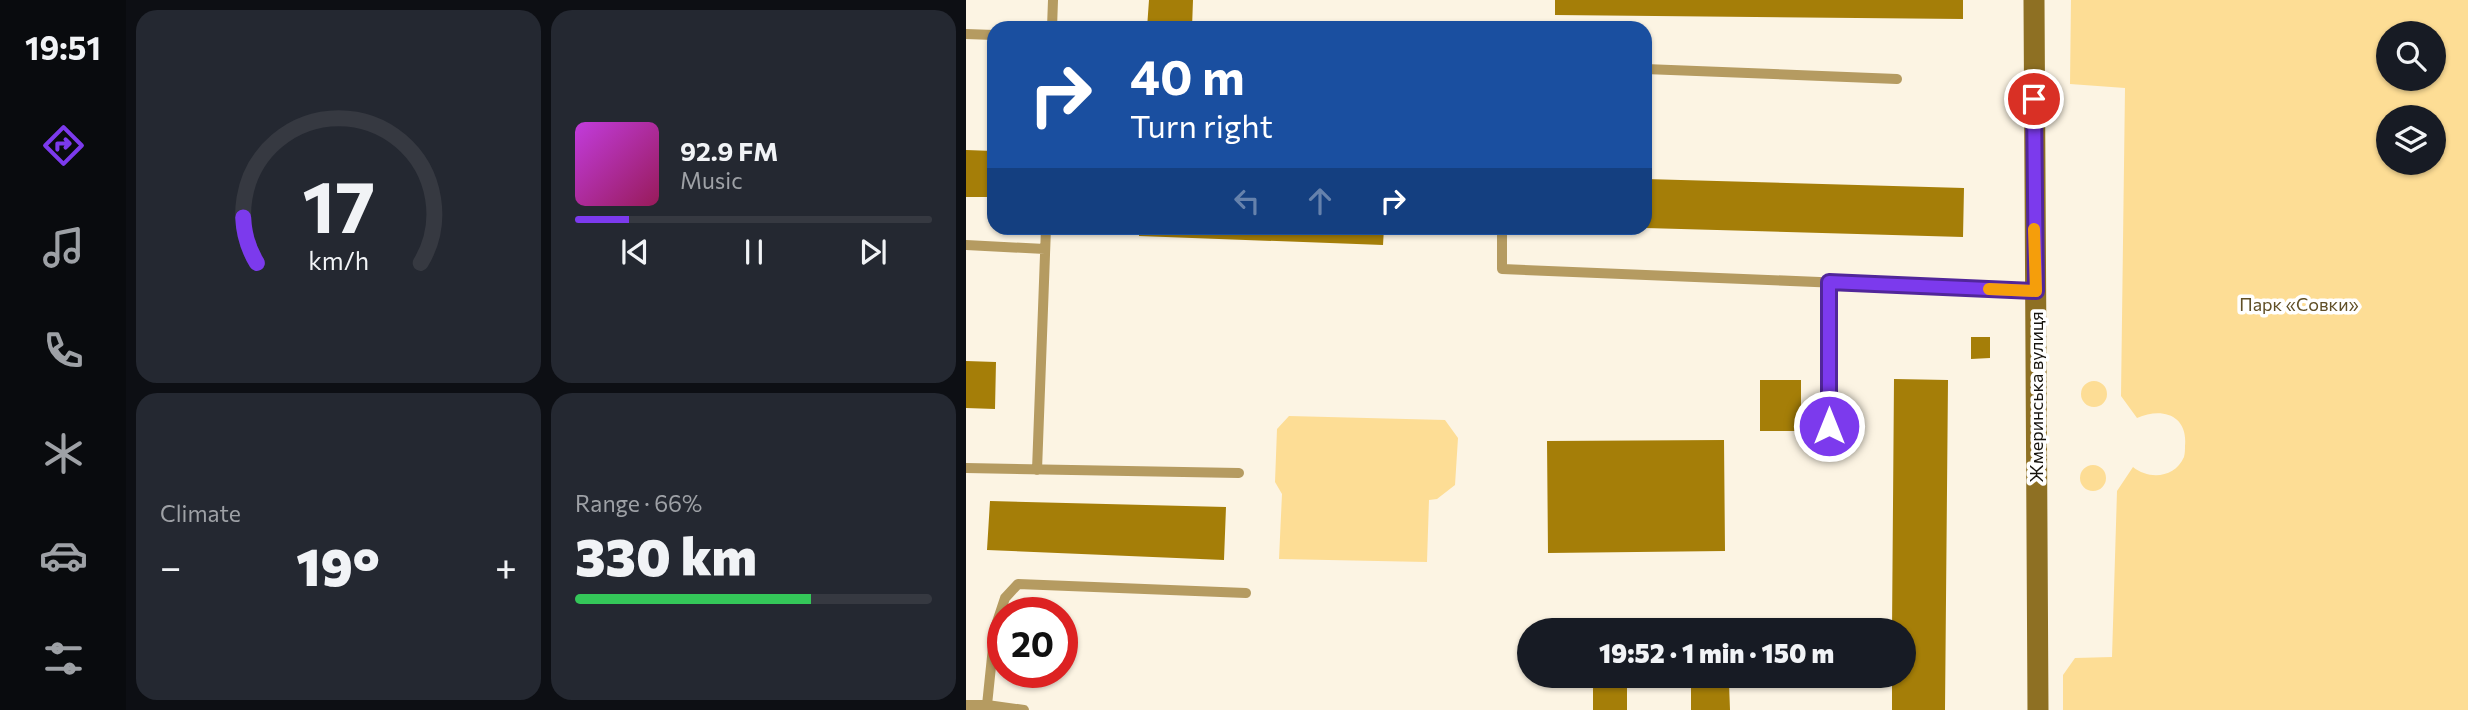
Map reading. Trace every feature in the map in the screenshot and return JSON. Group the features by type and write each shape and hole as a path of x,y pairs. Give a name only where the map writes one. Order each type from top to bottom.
{"main road":[{"name":"Жмеринська вулиця","path":"2034,0 2038,710"}],"lane":[{"path":"1052,21 1053,0"},
{"path":"966,34 987,35"},
{"path":"1652,69 1897,79"},
{"path":"1037,470 1046,235"},
{"path":"1503,235 1502,269 2036,291"},
{"path":"966,246 1045,249"},
{"path":"1829,282 1829,426"},
{"path":"966,468 1239,473"},
{"path":"987,707 995,628 1004,598 1018,584 1246,593"},
{"path":"966,705 1024,710"}],"green space":[{"name":"Парк «Совки»","path":"2071,0 2468,0 2468,710 2063,710 2063,675 2075,658 2112,657 2117,491 2133,467 2146,474 2168,473 2180,464 2185,448 2185,435 2177,420 2155,413 2137,418 2121,396 2125,88 2070,84"},
{"path":"2094,381 2103,385 2107,394 2103,403 2094,407 2085,403 2081,394 2085,385"},
{"path":"1289,416 1445,420 1458,438 1455,485 1437,499 1429,500 1427,562 1279,559 1282,494 1275,482 1277,429"},
{"path":"2093,465 2102,469 2106,478 2102,487 2093,491 2084,487 2080,478 2084,469"}],"building":[{"path":"1149,0 1193,0 1192,21 1148,21"},
{"path":"1555,0 1963,0 1963,19 1555,15"},
{"path":"966,150 987,151 987,197 966,197"},
{"path":"1652,179 1964,188 1963,237 1652,228"},
{"path":"1139,235 1384,235 1383,245"},
{"path":"1971,337 1990,337 1990,358 1971,359"},
{"path":"966,361 996,362 995,409 966,408"},
{"path":"1894,379 1948,380 1945,710 1892,710 1892,688 1916,688 1916,618 1892,618"},
{"path":"1760,380 1801,380 1801,431 1760,431"},
{"path":"1724,440 1725,551 1548,553 1547,441"},
{"path":"990,501 1226,507 1224,560 987,550"},
{"path":"1593,688 1627,688 1627,710 1593,710"},
{"path":"1691,688 1729,688 1730,710 1691,710"}],"slow traffic":[{"path":"1989,289 2036,291 2034,229"}],"route":[{"path":"1829,426 1829,282 2036,291 2034,99"}]}
